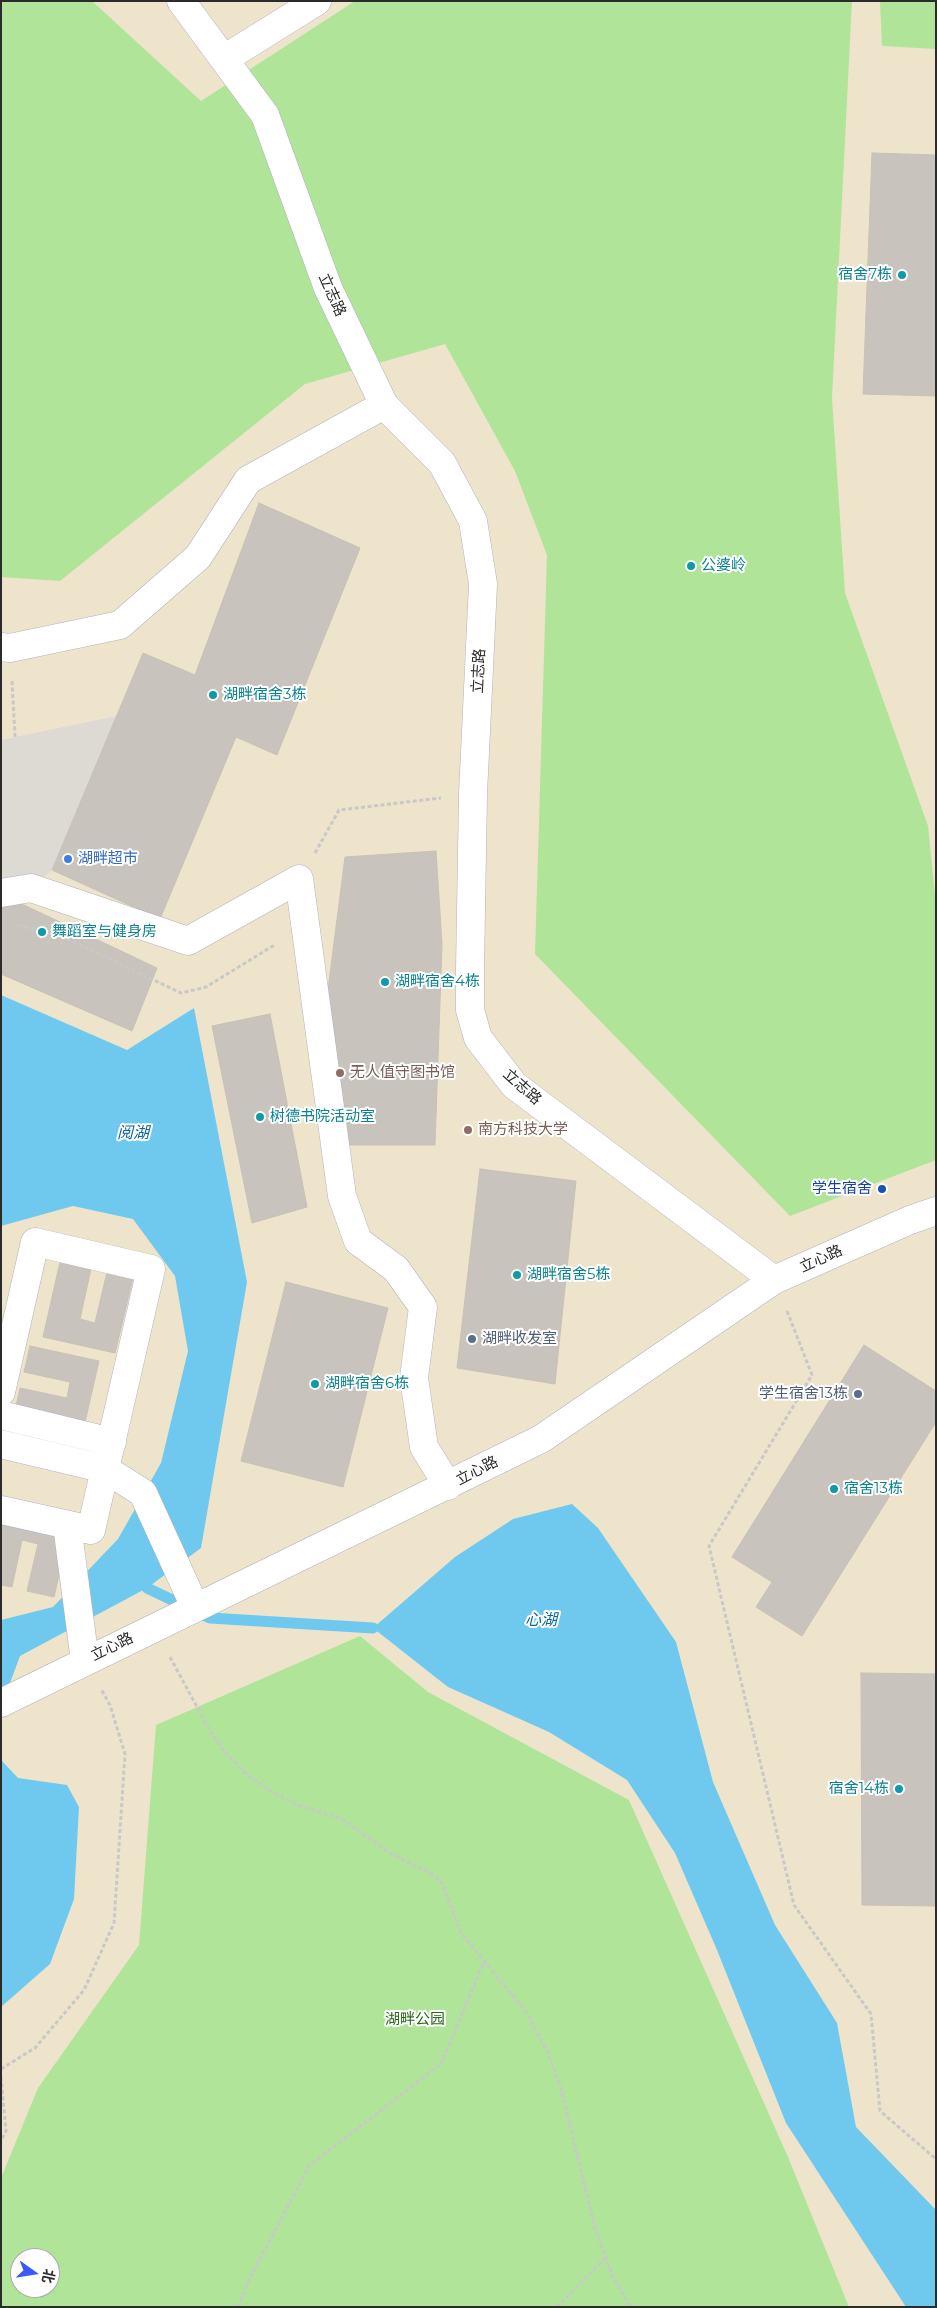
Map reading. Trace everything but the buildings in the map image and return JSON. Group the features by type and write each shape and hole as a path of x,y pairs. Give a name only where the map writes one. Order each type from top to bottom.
{"street":[{"name":"立志路","path":"181,1 264,115 328,288 384,405 442,463 473,521 483,584 473,794 470,1010 478,1038 514,1085 774,1280"},
{"path":"224,59 318,1"},
{"path":"5,647 120,624 198,557 248,480 384,405"},
{"path":"1,893 31,888 188,941 300,880 342,1196 358,1241 396,1269 423,1307 414,1378 424,1447 448,1486"},
{"name":"立心路","path":"1,1703 154,1626 448,1486 541,1439 774,1280 910,1220 936,1211"},
{"path":"1,1392 10,1315 35,1242 151,1269 91,1530 1,1510"},
{"path":"1,1416 112,1442"},
{"path":"1,1444 105,1469 143,1492 195,1607"},
{"path":"67,1524 85,1661"}],"path":[{"path":"5,647 15,737"},
{"path":"300,880 339,810 473,794"},
{"path":"11,924 57,934 181,993 206,987 281,941"},
{"path":"774,1280 812,1375 709,1546 794,1905 871,2014 880,2111 936,2159"},
{"path":"154,1626 210,1730 224,1751 244,1772 270,1791 298,1805 342,1820 390,1853 430,1873 442,1883 461,1933 527,2014 548,2053 561,2089 595,2228 613,2277 631,2307"},
{"path":"1,2069 35,2048 84,1990 114,1923 125,1754 110,1705 85,1661"},
{"path":"238,2307 250,2278 309,2166 441,2064 484,1961"},
{"path":"1,2077 6,2131 1,2141"},
{"path":"557,2307 606,2257"}],"shaded area":[{"name":"南方科技大学","path":"1,1 936,1 936,2307 1,2307"},
{"path":"117,716 52,870 31,888 1,893 1,740"}],"green space":[{"path":"1,1 92,1 201,101 355,1 852,1 832,398 845,593 928,826 936,904 936,1160 790,1216 535,954 547,555 515,471 445,344 305,384 60,581 1,577"},
{"path":"880,1 936,1 936,49 882,46"},
{"name":"湖畔公园","path":"360,1636 428,1692 629,1800 788,2157 849,2307 1,2307 1,2178 38,2088 139,1945 156,1725"}],"water":[{"name":"阅湖","path":"1,995 127,1050 194,1008 247,1282 201,1548 147,1588 20,1656 1,1707 1,1620 53,1607 118,1539 161,1463 188,1351 175,1276 133,1219 73,1206 1,1226"},
{"name":"心湖","path":"572,1504 598,1528 676,1642 713,1782 775,1925 837,2023 856,2127 936,2210 936,2307 906,2307 786,2123 717,1950 675,1853 627,1780 549,1732 448,1687 373,1628 455,1557 513,1519"},
{"path":"1,1760 18,1778 67,1785 79,1807 74,1899 50,1964 1,2007"}],"waterway":[{"path":"147,1588 210,1618 373,1628"}],"place":[{"name":"宿舍7栋","path":"902,275"},
{"name":"公婆岭","path":"691,566"},
{"name":"湖畔宿舍3栋","path":"213,695"},
{"name":"湖畔超市","path":"68,859"},
{"name":"舞蹈室与健身房","path":"42,932"},
{"name":"湖畔宿舍4栋","path":"385,982"},
{"name":"无人值守图书馆","path":"340,1073"},
{"name":"树德书院活动室","path":"260,1117"},
{"name":"南方科技大学","path":"468,1130"},
{"name":"学生宿舍","path":"882,1189"},
{"name":"湖畔宿舍5栋","path":"517,1275"},
{"name":"湖畔收发室","path":"472,1339"},
{"name":"湖畔宿舍6栋","path":"315,1384"},
{"name":"学生宿舍13栋","path":"858,1394"},
{"name":"宿舍13栋","path":"834,1489"},
{"name":"宿舍14栋","path":"899,1789"}]}
